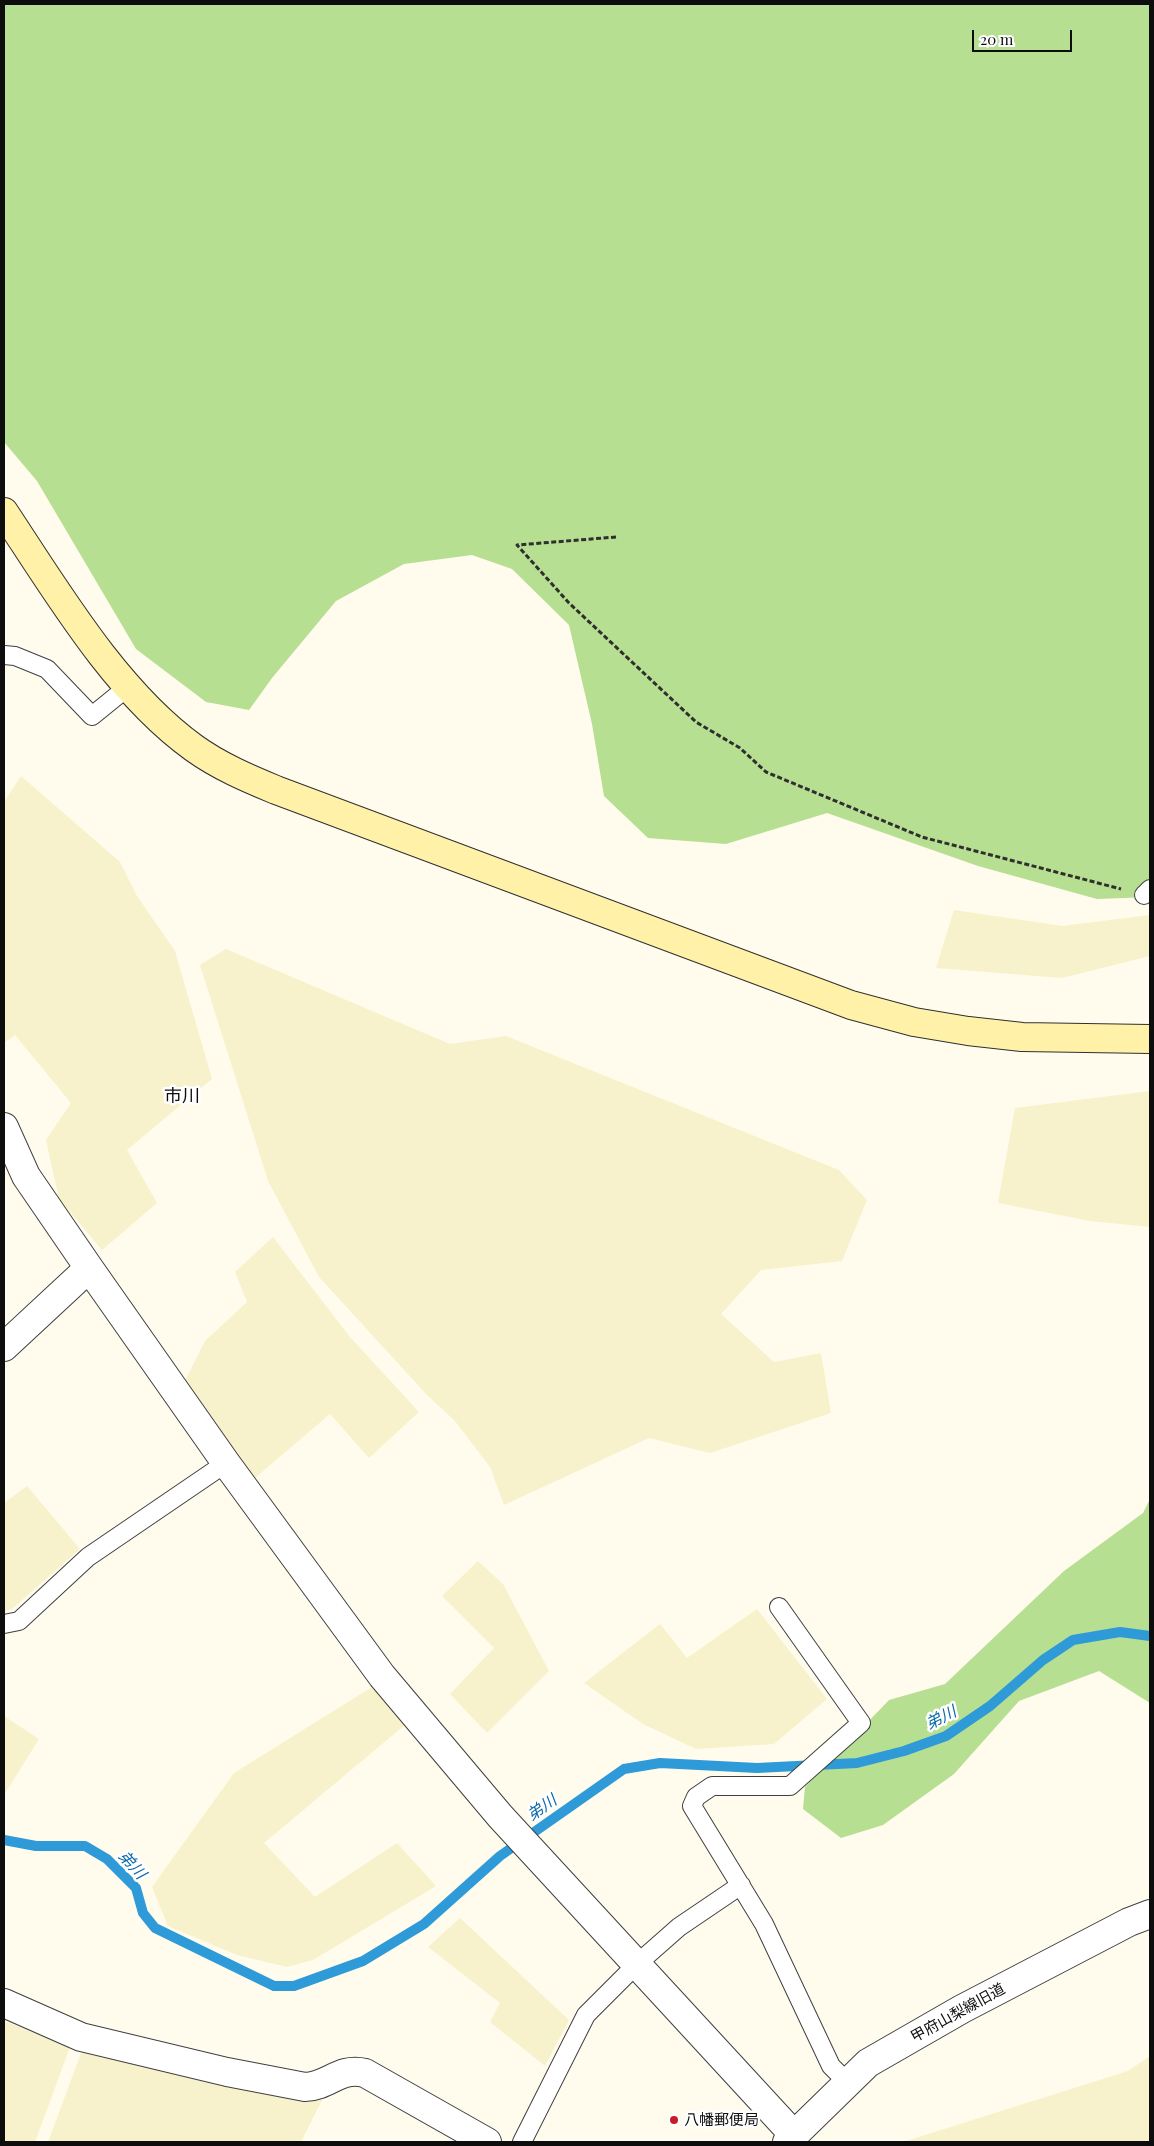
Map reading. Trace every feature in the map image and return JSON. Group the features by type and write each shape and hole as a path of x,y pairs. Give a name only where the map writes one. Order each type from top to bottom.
{"street":[{"path":"4,512 96,646 152,712 194,748 229,770 276,790 851,1005 914,1022 968,1031 1022,1037 1150,1041"},
{"path":"4,1127 26,1176 89,1268 226,1463 382,1676 500,1816 637,1964 791,2139"},
{"path":"4,1347 89,1268"},
{"name":"甲府山梨線旧道","path":"791,2139 868,2063 962,2009 1129,1922 1150,1914"},
{"path":"4,2003 81,2037 237,2074 305,2087 316,2087 345,2072 355,2070 365,2073 487,2142"}],"lane":[{"path":"4,656 15,656 47,669 92,716 130,686"},
{"path":"4,1624 19,1621 88,1557 226,1463"},
{"path":"779,1607 861,1723 790,1786 712,1786 696,1797 692,1806 764,1924 830,2066 848,2083"},
{"path":"522,2142 586,2015 637,1964 679,1927 741,1886"}],"path":[{"path":"616,537 517,545 569,602 696,722 740,748 766,772 922,837 1147,892"}],"shaded area":[{"path":"21,776 120,862 137,896 175,951 212,1079 127,1150 157,1203 102,1250 59,1199 46,1140 71,1103 15,1035 4,1043 4,802"},
{"path":"954,910 1062,926 1150,915 1150,956 1062,978 936,968"},
{"path":"226,949 450,1044 506,1036 839,1170 867,1200 842,1261 761,1270 721,1314 774,1362 821,1353 831,1413 710,1453 649,1438 504,1505 490,1467 455,1421 427,1395 319,1277 268,1181 200,965"},
{"path":"1150,1091 1150,1227 1090,1221 998,1203 1015,1108"},
{"path":"273,1237 350,1337 419,1412 369,1458 330,1414 255,1478 185,1381 205,1341 247,1302 235,1272"},
{"path":"27,1486 80,1549 12,1609 4,1611 4,1503"},
{"path":"478,1561 503,1584 549,1671 487,1733 450,1694 494,1648 442,1596"},
{"path":"757,1609 827,1699 774,1744 696,1749 643,1724 584,1683 660,1624 687,1658"},
{"path":"372,1687 406,1724 264,1843 315,1897 397,1843 436,1886 313,1960 287,1967 237,1955 168,1926 152,1887 234,1773"},
{"path":"4,1716 39,1739 4,1795"},
{"path":"460,1918 569,2020 545,2066 490,2022 500,2003 428,1947"},
{"path":"4,2021 70,2047 35,2142 4,2142"},
{"path":"83,2048 322,2100 301,2142 48,2142"},
{"path":"1150,2056 1150,2142 903,2142 1128,2071"}],"green space":[{"path":"4,4 1150,4 1150,897 1097,899 978,866 827,813 726,844 648,838 604,796 592,724 569,625 512,569 472,555 404,564 336,601 272,678 249,710 206,702 136,649 37,481 4,442"},
{"path":"1150,1499 1150,1703 1099,1671 1019,1701 954,1774 883,1825 841,1838 803,1809 805,1787 889,1700 945,1684 1064,1571 1143,1513"}],"waterway":[{"name":"弟川","path":"4,1840 36,1846 85,1846 107,1859 136,1888 143,1913 155,1928 274,1986 294,1986 363,1961 424,1924 500,1856 624,1769 660,1763 757,1768 857,1763 904,1751 946,1736 990,1706 1043,1660 1073,1640 1120,1632 1150,1636"}],"place":[{"name":"八幡郵便局","path":"674,2120"}],"district":[{"name":"市川","path":"182,1096"}]}
